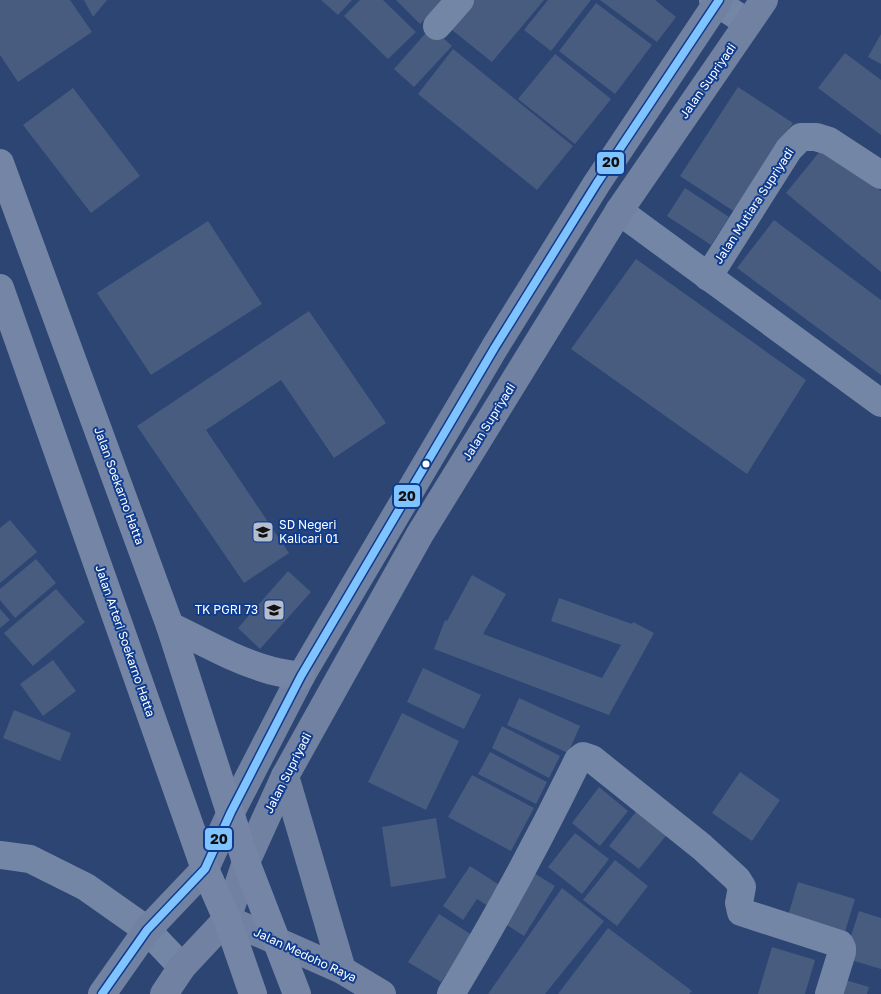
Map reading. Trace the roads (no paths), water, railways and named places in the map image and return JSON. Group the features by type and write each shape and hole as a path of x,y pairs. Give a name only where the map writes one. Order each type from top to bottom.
{"main road":[{"name":"Jalan Soekarno Hatta","path":"0,163 170,626 231,812"},
{"name":"Jalan Arteri Soekarno Hatta","path":"0,288 206,869 253,994"},
{"path":"170,626 216,649 267,670 300,676"},
{"path":"231,812 246,862 297,994"}],"street":[{"path":"437,26 460,0"},
{"name":"Jalan Supriyadi","path":"226,919 246,862 285,776 420,534 619,211 764,0"},
{"path":"102,994 147,930 206,869 231,812 300,676 495,347 592,191 716,1 748,23"},
{"name":"Jalan Mutiara Supriyadi","path":"708,277 789,149 801,137 816,137 829,141 881,175"},
{"name":"Jalan Mutiara Supriyadi","path":"619,211 881,403"},
{"path":"394,518 420,534"},
{"path":"451,994 478,950 545,827 578,760 583,756 592,759 702,847 737,880 742,887 739,902 741,912 840,944 842,952 829,994"},
{"path":"285,776 342,970"},
{"path":"0,855 30,859 86,887 147,930 182,967"},
{"path":"164,994 182,967 226,919"},
{"name":"Jalan Medoho Raya","path":"226,919 342,970 382,994"}],"place":[{"name":"SD Negeri Kalicari 01","path":"263,532"},
{"name":"TK PGRI 73","path":"274,610"}]}
